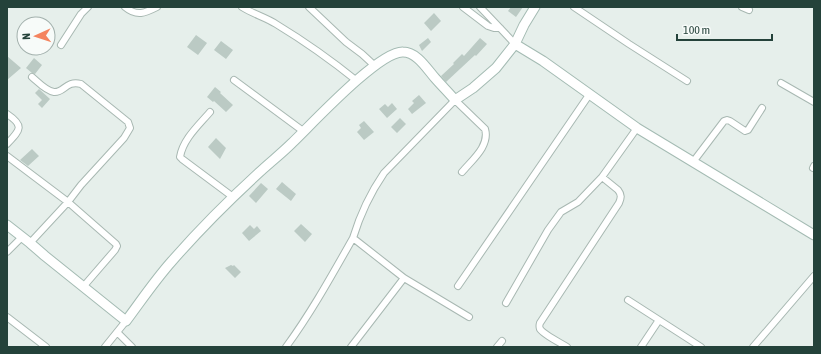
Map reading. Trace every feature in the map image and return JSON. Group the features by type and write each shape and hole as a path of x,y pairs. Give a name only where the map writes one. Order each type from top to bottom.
{"street":[{"path":"61,44 81,14 88,7"},
{"path":"125,7 137,13 146,12 157,7"},
{"path":"242,7 273,22 294,35 325,56 357,81"},
{"path":"309,7 346,42 375,66"},
{"path":"463,7 488,26 500,28"},
{"path":"480,7 515,44 637,128 814,236"},
{"path":"286,347 326,285 353,238 366,206 384,173 455,100 490,74 515,44 535,7"},
{"path":"574,7 687,81"},
{"path":"742,7 749,10"},
{"path":"104,347 172,261 211,218 357,81 392,54 407,52 418,59 455,100 485,129 486,139 482,148 462,172"},
{"path":"30,243 124,138 129,131 130,125 81,84 76,82 72,83 60,91 54,92 47,89 32,77"},
{"path":"234,80 304,132"},
{"path":"781,83 814,102"},
{"path":"458,286 589,95"},
{"path":"694,162 724,121 730,121 745,131 748,130 762,108"},
{"path":"210,112 188,138 180,157 233,198"},
{"path":"7,114 18,123 19,127 17,133 7,144"},
{"path":"506,303 548,230 561,212 578,202 602,177 637,128"},
{"path":"7,156 68,202 115,242 117,246 115,250 83,287"},
{"path":"568,347 544,333 540,329 539,325 619,203 621,197 620,193 602,177"},
{"path":"7,225 126,321"},
{"path":"7,252 22,236"},
{"path":"353,238 404,278 469,317"},
{"path":"753,347 814,276"},
{"path":"351,347 404,278"},
{"path":"628,300 701,347"},
{"path":"7,317 46,347"},
{"path":"641,347 659,320"},
{"path":"117,332 132,347"},
{"path":"497,347 502,341"}],"building":[{"path":"511,7 523,7 516,17 508,11"},
{"path":"434,13 441,21 431,31 424,23"},
{"path":"196,35 207,43 198,55 187,47"},
{"path":"428,38 431,42 422,51 419,45"},
{"path":"480,38 487,44 476,56 475,55 446,82 441,76 462,54 464,56"},
{"path":"221,41 233,50 226,59 214,50"},
{"path":"7,56 21,68 7,80"},
{"path":"34,58 42,65 35,74 26,68"},
{"path":"215,87 233,105 226,112 207,97"},
{"path":"39,89 50,99 42,108 38,104 42,100 35,93"},
{"path":"419,95 426,103 412,114 408,109 414,103 412,101"},
{"path":"392,103 397,109 387,118 379,109 385,104 388,107"},
{"path":"400,118 406,124 397,133 391,127"},
{"path":"364,121 374,132 364,140 357,132 361,128 359,125"},
{"path":"216,138 226,148 220,159 208,147"},
{"path":"32,149 39,156 28,166 20,160"},
{"path":"282,182 296,194 291,201 276,189"},
{"path":"261,183 268,189 256,203 249,196"},
{"path":"301,224 312,234 305,242 294,231"},
{"path":"250,225 254,229 257,226 261,231 249,241 242,233"},
{"path":"234,265 241,272 235,278 225,268"}]}
